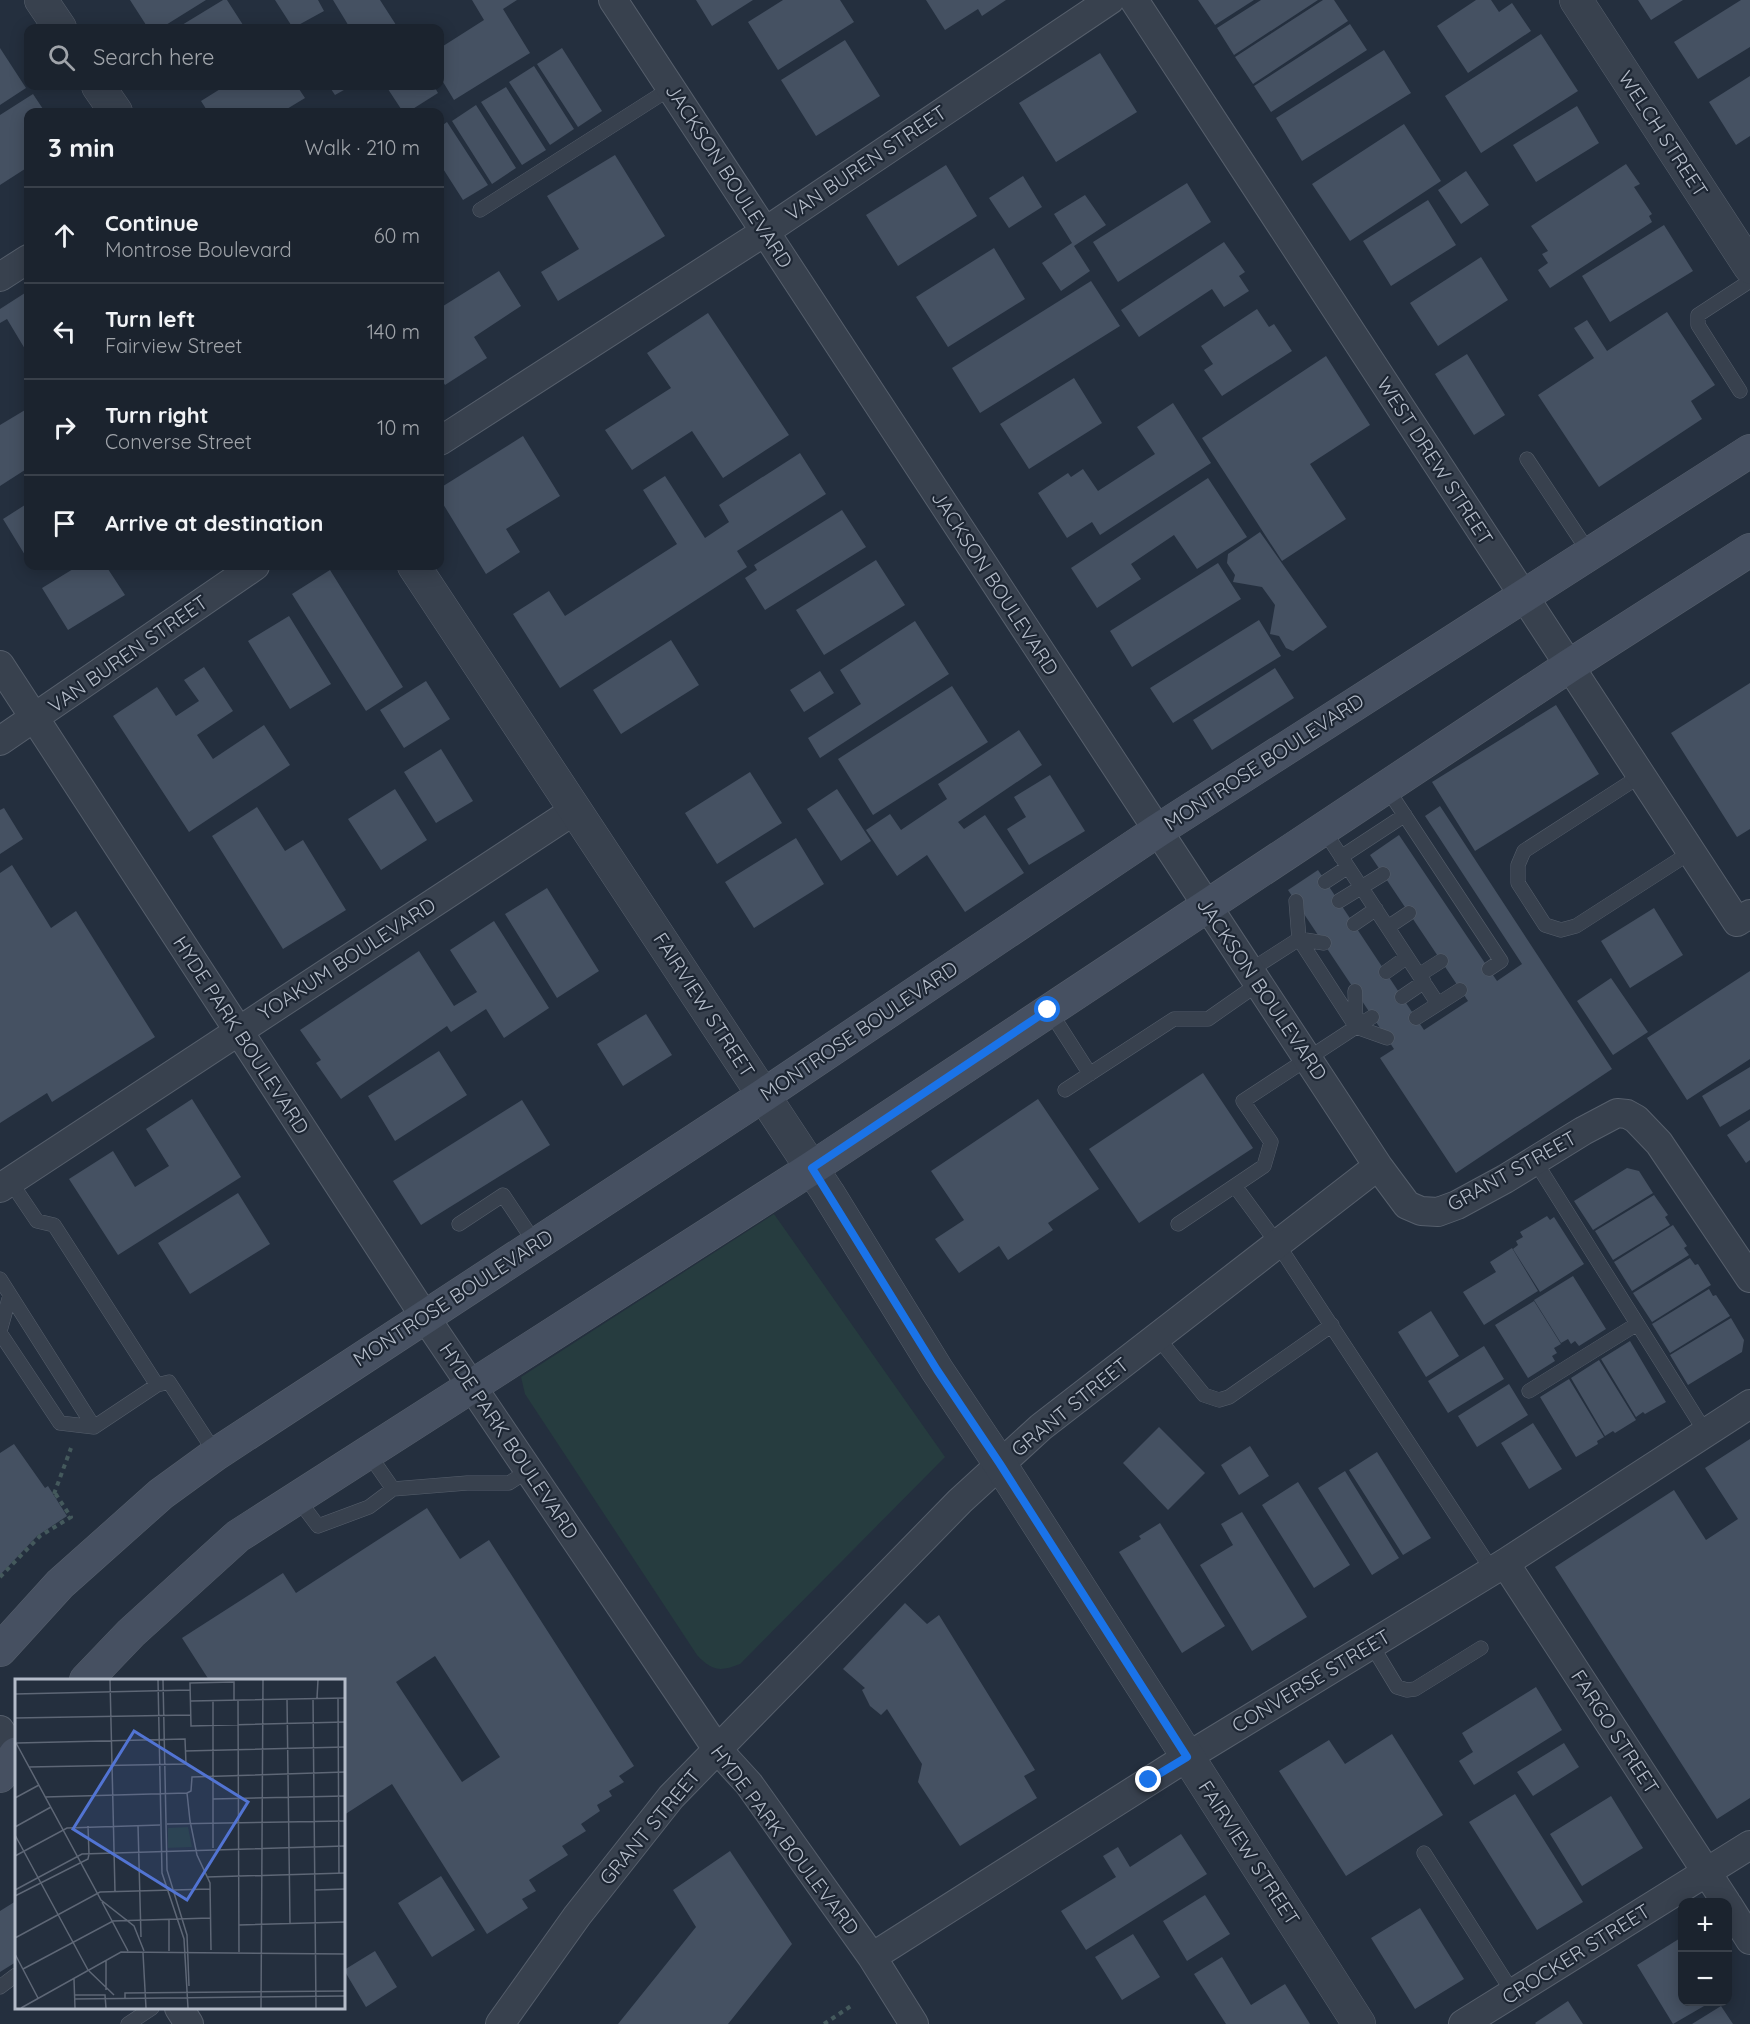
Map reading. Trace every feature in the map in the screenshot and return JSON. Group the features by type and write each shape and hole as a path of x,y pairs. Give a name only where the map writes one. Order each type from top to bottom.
{"main road":[{"name":"MONTROSE BOULEVARD","path":"0,1650 60,1584 161,1494 216,1454 764,1095 1156,831 1750,451"},
{"path":"87,1679 131,1633 238,1536 812,1168 1569,666 1750,550"},
{"path":"0,1776 15,1756"}],"street":[{"path":"41,0 57,24"},
{"name":"JACKSON BOULEVARD","path":"613,0 1156,831 1378,1166"},
{"name":"VAN BUREN STREET","path":"444,438 766,231 1110,0"},
{"name":"WEST DREW STREET","path":"1134,0 1690,852 1743,918"},
{"name":"WELCH STREET","path":"1576,0 1750,267"},
{"path":"101,90 113,108"},
{"path":"0,278 24,262"},
{"name":"VAN BUREN STREET","path":"0,741 249,570"},
{"name":"FAIRVIEW STREET","path":"417,570 812,1168 937,1370 1000,1464 1359,2024"},
{"name":"HYDE PARK BOULEVARD","path":"0,665 425,1317 717,1749 749,1784 872,1957 915,2024"},
{"name":"YOAKUM BOULEVARD","path":"5,1184 575,810"},
{"name":"GRANT STREET","path":"500,2024 578,1916 670,1797 938,1522 1041,1427 1378,1166 1407,1205 1421,1211 1438,1212 1457,1205 1505,1179 1617,1113 1627,1114 1648,1130 1679,1171 1750,1278"},
{"name":"CONVERSE STREET","path":"872,1957 1187,1757 1498,1566 1750,1404"},
{"name":"FARGO STREET","path":"1498,1566 1723,1898"},
{"path":"0,1730 15,1753"},
{"name":"CROCKER STREET","path":"1463,2024 1750,1845"},
{"name":"FARGO STREET","path":"1732,1912 1750,1940"},
{"path":"180,2009 189,2024"}],"lane":[{"path":"480,210 671,88"},
{"path":"1740,391 1698,325 1698,315 1750,281"},
{"path":"1527,459 1590,554"},
{"path":"1640,776 1524,851 1518,865 1518,883 1545,925 1561,930 1576,926 1690,852"},
{"path":"1386,787 1501,961 1489,969"},
{"path":"1326,882 1345,862 1405,814"},
{"path":"1323,829 1438,1004"},
{"path":"1412,854 1425,846"},
{"path":"1339,901 1383,874"},
{"path":"1438,893 1451,885"},
{"path":"1296,901 1299,939 1356,1027 1387,1038"},
{"path":"1354,924 1376,909"},
{"path":"1388,927 1409,913"},
{"path":"1065,1090 1174,1019 1208,1019 1299,939 1310,922"},
{"path":"1471,942 1483,933"},
{"path":"1299,939 1324,943"},
{"path":"1386,972 1407,957"},
{"path":"1402,997 1441,961"},
{"path":"1416,1018 1460,990"},
{"path":"1355,991 1356,1027"},
{"path":"1048,1010 1090,1074"},
{"path":"1178,1224 1264,1166 1271,1142 1243,1101 1372,1017"},
{"path":"1534,1161 1706,1433"},
{"path":"5,1184 37,1221 54,1225 157,1385"},
{"path":"1235,1186 1498,1566"},
{"path":"459,1224 503,1195 535,1243"},
{"path":"0,1279 94,1427"},
{"path":"9,1295 0,1332 60,1423 94,1427 157,1385 169,1382 216,1454"},
{"path":"1529,1391 1637,1324"},
{"path":"1158,1338 1204,1395 1220,1400 1332,1325"},
{"path":"368,1453 393,1489"},
{"path":"297,1498 318,1526 369,1507 393,1489 467,1483 509,1483 529,1470"},
{"path":"1371,1644 1397,1687 1407,1690 1415,1689 1481,1648"},
{"path":"1424,1854 1512,1993"},
{"path":"0,1987 15,1977"},
{"path":"128,2024 149,2009"}],"path":[{"path":"0,1577 40,1536 71,1516 55,1494 71,1448 94,1427"},
{"path":"824,2024 854,2004"}],"green space":[{"path":"774,1214 945,1457 740,1664 722,1669 712,1667 697,1655 525,1394 521,1377"}],"building":[{"path":"130,0 206,0 167,24 145,24"},
{"path":"223,0 227,0 242,24 184,24"},
{"path":"275,0 318,0 324,11 300,24 290,24"},
{"path":"333,0 380,0 395,24 348,24"},
{"path":"472,0 517,0 503,9 530,53 454,100 444,84 444,45 484,20"},
{"path":"696,0 753,0 712,26"},
{"path":"783,0 840,0 854,22 778,70 748,22"},
{"path":"926,0 1006,0 982,16 978,9 945,30"},
{"path":"1198,0 1254,0 1215,25"},
{"path":"1261,0 1318,0 1234,55 1217,28"},
{"path":"1323,0 1334,0 1348,21 1253,84 1235,57"},
{"path":"1476,0 1491,0 1499,12 1512,3 1531,31 1468,73 1437,26"},
{"path":"1638,0 1683,0 1651,20"},
{"path":"1741,0 1750,0 1750,47 1698,79 1674,42"},
{"path":"1350,24 1367,50 1271,112 1254,86"},
{"path":"1541,34 1578,91 1481,153 1445,96"},
{"path":"845,40 880,96 816,136 781,80"},
{"path":"0,48 24,85 24,89 0,105"},
{"path":"562,48 602,111 578,127 537,64"},
{"path":"1384,50 1411,93 1302,161 1276,118"},
{"path":"1100,53 1137,112 1056,162 1019,103"},
{"path":"534,66 574,129 550,145 509,82"},
{"path":"1750,76 1750,136 1736,145 1709,102"},
{"path":"506,87 546,150 522,165 481,102"},
{"path":"219,90 300,90 305,98 289,108 205,108 201,101"},
{"path":"332,90 344,90 335,95"},
{"path":"389,90 436,90 438,93 414,108 400,108"},
{"path":"33,94 42,108 24,108 24,170 0,185 0,115"},
{"path":"476,105 516,168 492,184 452,121"},
{"path":"1577,106 1599,143 1536,182 1513,145"},
{"path":"447,122 488,185 463,200 444,170 444,124"},
{"path":"1404,124 1441,181 1350,241 1312,184"},
{"path":"615,155 665,236 558,301 541,272 579,249 547,196"},
{"path":"1626,164 1640,184 1634,187 1652,214 1649,216 1652,222 1550,288 1538,270 1548,263 1542,254 1548,251 1531,226"},
{"path":"946,165 977,216 898,266 866,215"},
{"path":"1466,171 1489,205 1461,224 1438,190"},
{"path":"1023,176 1042,207 1009,228 989,198"},
{"path":"1187,183 1211,222 1118,282 1093,242"},
{"path":"1085,195 1106,225 1074,246 1090,271 1061,291 1042,263 1072,243 1054,214"},
{"path":"1428,200 1456,245 1391,286 1363,241"},
{"path":"1664,225 1693,271 1610,322 1582,276"},
{"path":"1224,242 1245,272 1239,276 1249,291 1224,307 1212,289 1139,337 1121,310"},
{"path":"994,248 1025,299 948,347 916,297"},
{"path":"1481,257 1508,300 1438,346 1410,303"},
{"path":"499,271 521,306 474,337 487,358 445,385 444,383 444,305"},
{"path":"1091,281 1120,326 980,413 952,368"},
{"path":"24,294 24,347 7,319 0,323 0,309"},
{"path":"1257,309 1269,327 1274,324 1292,351 1222,396 1204,370 1213,364 1201,346"},
{"path":"1667,312 1715,385 1691,401 1702,419 1599,487 1538,395 1594,358 1574,328 1587,320 1607,351"},
{"path":"708,313 789,435 723,478 692,431 632,470 605,430 671,388 647,353"},
{"path":"1467,354 1505,415 1474,435 1435,374"},
{"path":"1326,356 1370,425 1310,464 1346,519 1282,561 1202,438"},
{"path":"1074,378 1102,423 1029,469 1000,424"},
{"path":"1173,403 1211,463 1100,535 1092,522 1067,538 1038,493 1068,473 1071,477 1083,469 1098,491 1155,454 1137,427"},
{"path":"24,411 24,471 0,486 0,425"},
{"path":"523,436 560,496 506,529 520,552 486,574 444,506 444,485"},
{"path":"800,453 826,494 737,551 747,567 560,688 513,614 549,591 565,616 677,544 643,490 665,476 705,538 729,522 719,505"},
{"path":"1208,478 1247,537 1197,569 1174,535 1131,564 1141,579 1097,608 1071,568"},
{"path":"24,506 24,553 3,519"},
{"path":"842,510 866,547 765,610 745,578 757,570 754,565"},
{"path":"1260,532 1327,627 1293,651 1286,648 1279,636 1270,634 1275,605 1262,587 1233,582 1235,575 1227,563 1228,554"},
{"path":"876,560 905,605 824,655 796,610"},
{"path":"1218,563 1241,599 1132,667 1110,631"},
{"path":"71,570 109,570 125,595 68,630 42,588"},
{"path":"330,570 403,687 366,711 292,594"},
{"path":"289,616 331,684 290,709 248,641"},
{"path":"1259,620 1281,656 1173,723 1150,688"},
{"path":"915,621 949,674 820,758 808,738 861,704 840,670"},
{"path":"671,640 699,685 621,734 593,690"},
{"path":"204,667 233,711 197,735 213,759 264,725 290,765 189,832 113,716 157,687 176,716 199,701 184,680"},
{"path":"1275,668 1294,698 1212,750 1193,720"},
{"path":"820,671 834,693 804,712 790,690"},
{"path":"426,681 450,719 404,748 380,710"},
{"path":"1750,683 1750,829 1737,837 1671,733"},
{"path":"952,686 988,742 873,815 838,759"},
{"path":"1556,705 1599,774 1475,851 1432,782"},
{"path":"1019,730 1042,765 958,822 964,829 985,815 1024,873 965,912 927,855 897,876 866,830 890,814 901,830 947,799 938,784"},
{"path":"441,749 473,801 436,823 404,772"},
{"path":"750,772 782,823 717,864 685,813"},
{"path":"1050,775 1085,831 1029,865 1007,829 1026,817 1014,797"},
{"path":"395,789 427,840 381,870 348,819"},
{"path":"837,789 871,841 841,861 807,809"},
{"path":"1440,806 1612,1069 1456,1173 1380,1058 1394,1049 1288,890 1318,870 1424,1030 1468,1001 1370,855 1399,835 1497,981 1522,964 1425,816"},
{"path":"257,807 285,851 303,840 346,910 283,949 212,836"},
{"path":"4,808 23,839 0,854 0,810"},
{"path":"796,838 824,884 754,928 725,882"},
{"path":"12,865 51,928 76,911 155,1037 52,1102 47,1093 0,1123 0,873"},
{"path":"547,888 599,971 557,998 505,914"},
{"path":"1654,908 1683,955 1630,988 1601,941"},
{"path":"494,921 549,1008 504,1038 486,1009 451,1032 447,1026 341,1099 316,1063 321,1060 300,1030 419,951 454,1006 477,992 450,950"},
{"path":"1750,971 1750,1059 1687,1100 1647,1038"},
{"path":"1611,978 1648,1032 1613,1055 1577,1001"},
{"path":"646,1014 672,1055 623,1086 597,1044"},
{"path":"439,1051 467,1095 395,1141 368,1096"},
{"path":"1750,1067 1750,1109 1720,1127 1702,1096"},
{"path":"1203,1073 1253,1148 1139,1223 1089,1149"},
{"path":"192,1099 241,1177 118,1255 69,1179 113,1151 135,1187 169,1166 146,1129"},
{"path":"1038,1099 1099,1189 1048,1223 1053,1230 1008,1260 999,1246 959,1273 935,1239 964,1220 931,1171"},
{"path":"522,1100 550,1145 421,1225 393,1181"},
{"path":"1750,1120 1750,1160 1746,1163 1727,1135"},
{"path":"1627,1168 1639,1171 1653,1193 1593,1230 1574,1201"},
{"path":"238,1193 270,1244 190,1294 158,1243"},
{"path":"1654,1195 1668,1215 1665,1217 1670,1225 1613,1260 1595,1231"},
{"path":"1547,1216 1550,1220 1554,1217 1584,1264 1540,1292 1513,1249 1518,1245 1516,1241 1523,1237 1520,1232"},
{"path":"1673,1225 1687,1246 1684,1248 1689,1255 1632,1291 1614,1262"},
{"path":"1512,1248 1538,1291 1484,1325 1463,1292 1496,1272 1490,1262"},
{"path":"1690,1258 1695,1265 1698,1264 1711,1285 1652,1322 1633,1293"},
{"path":"1573,1276 1606,1329 1579,1346 1575,1341 1571,1344 1568,1339 1561,1343 1534,1300"},
{"path":"1709,1289 1713,1296 1716,1295 1730,1316 1670,1353 1652,1324"},
{"path":"1534,1301 1561,1344 1554,1348 1557,1353 1552,1356 1555,1361 1528,1378 1495,1325"},
{"path":"1431,1311 1459,1356 1426,1377 1398,1332"},
{"path":"1731,1318 1744,1340 1742,1352 1688,1385 1670,1355"},
{"path":"1630,1341 1666,1402 1636,1417 1601,1359"},
{"path":"1484,1346 1504,1379 1448,1413 1428,1381"},
{"path":"1599,1360 1636,1420 1615,1433 1613,1431 1605,1436 1571,1378"},
{"path":"1569,1379 1604,1437 1597,1441 1598,1444 1576,1457 1540,1397"},
{"path":"1509,1384 1528,1415 1477,1447 1458,1416"},
{"path":"1533,1423 1562,1469 1529,1489 1501,1443"},
{"path":"1159,1427 1205,1473 1168,1510 1123,1463"},
{"path":"1750,1439 1750,1798 1717,1819 1555,1567 1674,1490 1706,1540 1738,1519 1705,1468"},
{"path":"14,1444 45,1488 48,1486 67,1516 37,1536 0,1575 0,1453"},
{"path":"1250,1446 1269,1476 1239,1495 1221,1465"},
{"path":"1377,1452 1431,1538 1403,1555 1349,1470"},
{"path":"1345,1471 1399,1558 1372,1575 1318,1488"},
{"path":"1298,1482 1350,1565 1314,1588 1262,1505"},
{"path":"427,1508 460,1559 489,1540 634,1766 619,1776 624,1782 609,1791 612,1796 597,1805 600,1811 581,1824 586,1831 562,1846 568,1855 529,1880 536,1891 522,1899 528,1908 487,1934 392,1784 345,1814 345,1679 208,1679 182,1638 283,1573 296,1593","holes":["435,1656 500,1757 462,1782 396,1682"]},
{"path":"1242,1512 1307,1617 1252,1651 1200,1565 1233,1545 1221,1524"},
{"path":"1160,1523 1225,1626 1182,1653 1119,1552 1141,1539 1139,1536"},
{"path":"905,1603 927,1624 939,1615 1035,1770 1024,1776 1037,1798 960,1846 918,1782 922,1764 887,1709 881,1715 870,1706 862,1690 865,1688 843,1669"},
{"path":"1536,1687 1562,1730 1474,1785 1459,1761 1473,1752 1462,1733"},
{"path":"1392,1734 1443,1815 1346,1876 1279,1771 1329,1740 1345,1764"},
{"path":"1564,1743 1579,1767 1533,1796 1517,1772"},
{"path":"1515,1794 1583,1902 1537,1930 1469,1822"},
{"path":"1611,1796 1643,1848 1582,1886 1550,1834"},
{"path":"1181,1834 1207,1874 1086,1950 1061,1911 1116,1877 1103,1856 1118,1847 1130,1867"},
{"path":"730,1851 792,1944 728,2024 618,2024 696,1927 673,1890"},
{"path":"441,1876 475,1930 432,1957 398,1903"},
{"path":"1205,1895 1230,1934 1187,1961 1163,1921"},
{"path":"15,1902 15,1963 0,1972 0,1911"},
{"path":"1420,1908 1464,1979 1415,2009 1371,1938"},
{"path":"1133,1934 1160,1977 1122,2000 1095,1957"},
{"path":"1678,1939 1678,2006 1704,2006 1673,2024 1637,1965"},
{"path":"375,1951 397,1987 366,2007 345,1969"},
{"path":"1222,1957 1251,2005 1285,1984 1310,2024 1226,2024 1194,1974"},
{"path":"1568,2001 1583,2024 1535,2023"},
{"path":"1721,2006 1733,2024 1692,2024"}],"route":[{"path":"1048,1010 812,1168 937,1370 1000,1464 1187,1757 1149,1780"}]}
